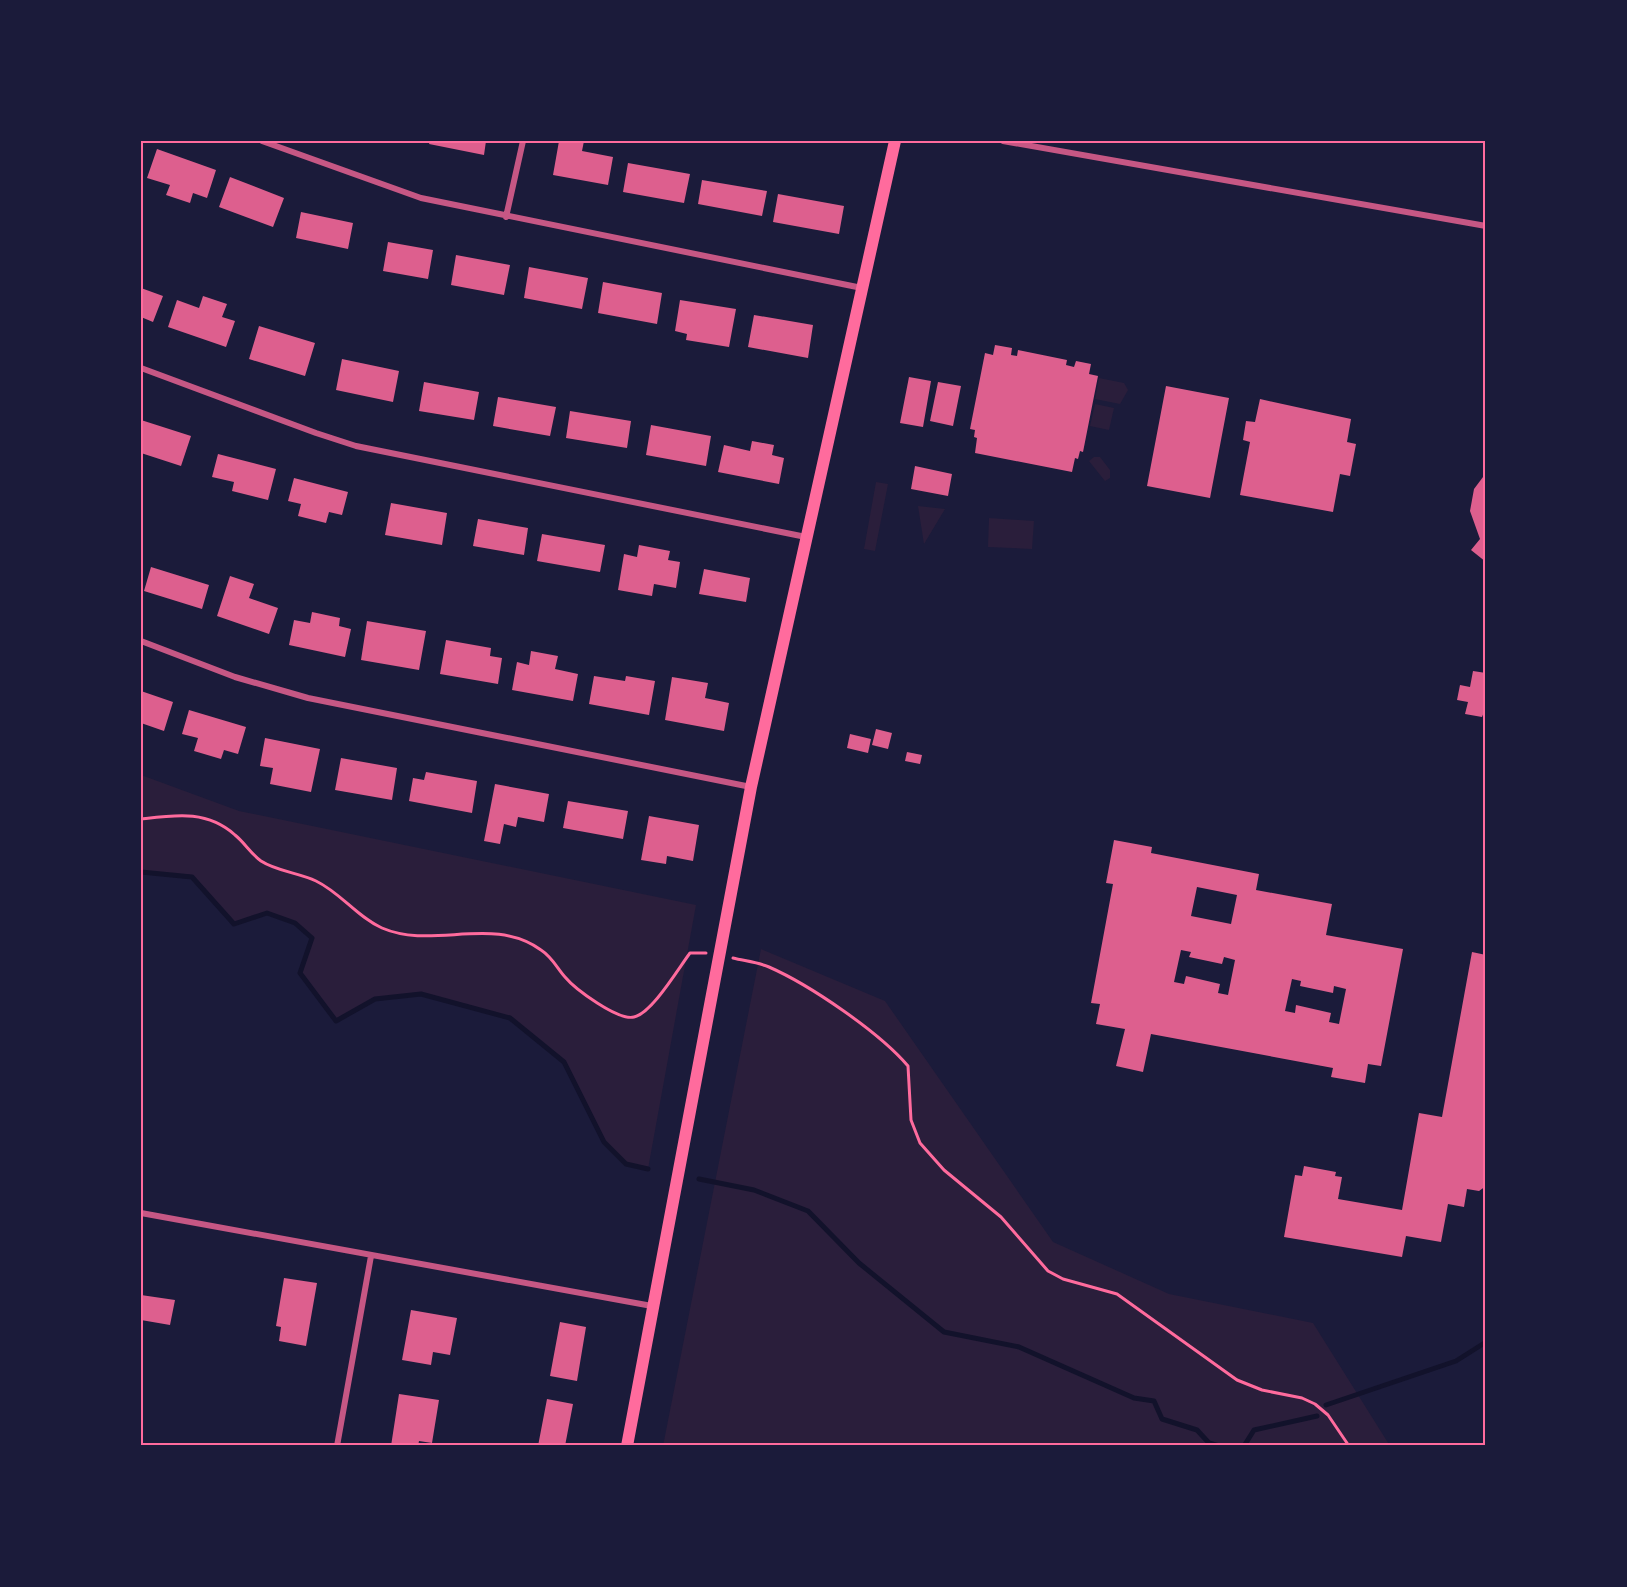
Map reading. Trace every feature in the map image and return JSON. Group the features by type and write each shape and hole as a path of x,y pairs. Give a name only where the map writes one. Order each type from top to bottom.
{"main road":[{"path":"627,1446 751,787 895,141"}],"street":[{"path":"262,141 401,192 506,217 862,288"},
{"path":"506,217 523,141"},
{"path":"1003,141 1486,226"},
{"path":"141,369 316,434 356,446 807,538"},
{"path":"141,641 235,677 308,698 751,787"},
{"path":"141,1213 652,1306"},
{"path":"337,1446 371,1256"}],"path":[{"path":"141,819 179,814 208,818 235,834 261,861 316,881 332,890 368,921 393,932 417,935 482,932 515,936 542,950 576,989 625,1017 634,1017 648,1009 690,953 696,952"},
{"path":"736,959 769,967 800,983 865,1029 902,1059 908,1066 911,1120 920,1143 944,1170 1001,1217 1048,1272 1126,1299 1237,1380 1262,1390 1302,1398 1315,1404 1328,1415 1349,1446"}],"shaded area":[{"path":"1099,378 1124,383 1128,390 1120,404 1095,399"},
{"path":"1095,404 1114,408 1109,430 1090,426"},
{"path":"1094,457 1100,457 1110,470 1110,478 1105,481 1089,461"},
{"path":"876,482 888,484 875,551 864,549"},
{"path":"918,506 945,509 924,544"},
{"path":"989,518 1034,521 1032,549 988,547"},
{"path":"141,775 239,811 696,905 648,1169 626,1164 604,1142 564,1062 510,1018 421,994 375,999 336,1021 300,973 312,938 296,923 267,913 234,924 192,877 141,872"},
{"path":"761,949 885,1001 1053,1242 1169,1294 1313,1323 1390,1446 663,1446"}],"building":[{"path":"430,141 486,141 484,155 429,144"},
{"path":"559,141 584,141 582,151 613,157 608,185 553,175"},
{"path":"157,149 216,170 207,198 193,193 190,203 166,195 170,185 147,178"},
{"path":"628,163 690,174 684,203 623,192"},
{"path":"230,177 284,198 273,227 219,207"},
{"path":"702,180 767,191 762,216 698,204"},
{"path":"778,194 844,206 839,234 773,222"},
{"path":"301,212 353,223 348,249 296,238"},
{"path":"388,242 433,250 428,279 383,271"},
{"path":"456,255 510,265 504,295 451,285"},
{"path":"529,267 588,278 582,309 524,298"},
{"path":"603,282 662,293 657,324 598,313"},
{"path":"141,288 163,296 153,322 141,317"},
{"path":"203,296 227,304 222,317 235,321 226,347 168,327 177,300 199,308"},
{"path":"680,300 736,309 729,347 686,340 687,334 675,331"},
{"path":"754,315 813,325 808,358 748,347"},
{"path":"259,326 315,343 305,376 249,359"},
{"path":"995,345 1012,348 1011,355 1017,356 1018,350 1067,360 1066,365 1074,367 1076,361 1091,364 1089,374 1098,376 1083,452 1080,451 1078,459 1075,458 1072,472 975,453 977,438 974,437 975,430 970,429 985,353 993,355"},
{"path":"342,359 399,371 393,402 336,390"},
{"path":"909,377 931,381 923,427 900,423"},
{"path":"424,382 479,392 474,420 419,411"},
{"path":"938,382 961,386 953,426 930,421"},
{"path":"1166,386 1229,398 1210,498 1147,486"},
{"path":"498,397 556,407 550,436 493,426"},
{"path":"1260,399 1351,419 1347,442 1356,444 1350,476 1340,474 1333,512 1240,495 1250,442 1243,440 1246,421 1255,422"},
{"path":"570,411 631,421 627,448 566,438"},
{"path":"141,420 191,436 181,466 141,453"},
{"path":"651,425 711,436 706,466 646,455"},
{"path":"752,441 774,445 772,455 784,458 779,484 718,472 724,445 750,451"},
{"path":"218,454 276,469 268,500 232,491 234,482 212,477"},
{"path":"915,466 952,474 948,496 911,489"},
{"path":"1486,473 1486,562 1471,550 1480,539 1470,511 1474,489"},
{"path":"294,478 348,492 342,515 329,512 326,523 298,516 301,504 288,501"},
{"path":"391,503 447,513 442,545 385,535"},
{"path":"478,519 528,528 524,555 473,546"},
{"path":"542,534 605,545 600,572 537,561"},
{"path":"639,545 670,551 668,560 680,562 676,588 654,584 652,596 618,590 624,554 637,557"},
{"path":"151,567 209,585 202,609 144,591"},
{"path":"704,569 750,578 746,602 699,594"},
{"path":"230,576 254,584 249,598 278,608 269,634 217,616"},
{"path":"312,612 340,618 339,626 351,629 345,657 289,645 294,620 310,623"},
{"path":"367,621 426,631 419,670 361,660"},
{"path":"446,640 491,648 490,656 502,658 498,684 440,674"},
{"path":"531,651 558,656 555,669 578,674 573,701 512,690 517,662 529,665"},
{"path":"1473,671 1486,673 1486,707 1482,717 1465,714 1468,702 1457,700 1460,685 1470,687"},
{"path":"594,676 625,681 626,676 655,681 649,715 589,704"},
{"path":"672,677 708,683 705,698 729,703 724,731 665,720"},
{"path":"141,691 173,702 164,731 141,723"},
{"path":"189,710 246,727 238,754 224,750 221,759 194,751 198,738 182,734"},
{"path":"876,729 892,733 888,749 872,745"},
{"path":"850,734 871,739 868,753 847,748"},
{"path":"265,738 320,749 311,792 270,784 273,768 260,766"},
{"path":"907,752 922,755 920,764 905,761"},
{"path":"341,758 397,768 392,800 335,790"},
{"path":"426,772 477,781 472,813 409,801 413,778 424,780"},
{"path":"495,784 549,794 544,822 518,817 516,827 504,824 500,844 484,841"},
{"path":"568,801 628,811 623,839 563,828"},
{"path":"649,816 699,825 693,861 667,856 666,864 641,860"},
{"path":"1114,840 1152,847 1151,853 1259,874 1256,890 1332,904 1326,935 1403,949 1381,1066 1368,1064 1365,1083 1331,1077 1333,1068 1151,1034 1143,1072 1116,1066 1125,1029 1096,1024 1100,1004 1091,1003 1113,884 1106,883","holes":["1197,887 1237,895 1231,924 1191,916","1181,950 1191,952 1189,957 1222,964 1224,957 1235,960 1228,995 1218,993 1220,984 1186,976 1184,984 1174,982","1292,979 1301,981 1300,986 1333,993 1334,986 1346,989 1339,1024 1329,1022 1331,1013 1296,1005 1295,1013 1285,1011"]},
{"path":"1472,952 1486,955 1486,1186 1479,1191 1467,1189 1464,1207 1448,1204 1441,1242 1406,1236 1402,1257 1284,1237 1295,1175 1302,1176 1304,1166 1336,1172 1335,1176 1342,1177 1338,1199 1402,1210 1419,1113 1442,1117"},
{"path":"284,1278 317,1283 306,1346 279,1341 281,1327 276,1326"},
{"path":"141,1295 175,1300 170,1325 141,1320"},
{"path":"411,1310 457,1318 450,1355 433,1352 431,1365 402,1360"},
{"path":"560,1322 586,1327 577,1381 550,1376"},
{"path":"399,1394 439,1400 432,1443 419,1441 418,1446 391,1446"},
{"path":"547,1399 573,1404 565,1446 538,1446"}],"waterway":[{"path":"141,872 192,877 234,924 267,913 295,923 312,938 300,973 336,1021 375,999 421,994 510,1018 564,1062 604,1142 626,1164 648,1169"},
{"path":"699,1179 754,1190 808,1211 859,1263 944,1332 1019,1347 1134,1398 1154,1401 1162,1419 1197,1430 1209,1443 1219,1446"},
{"path":"1326,1405 1456,1361 1486,1342"},
{"path":"1244,1446 1254,1430 1317,1416"}]}
